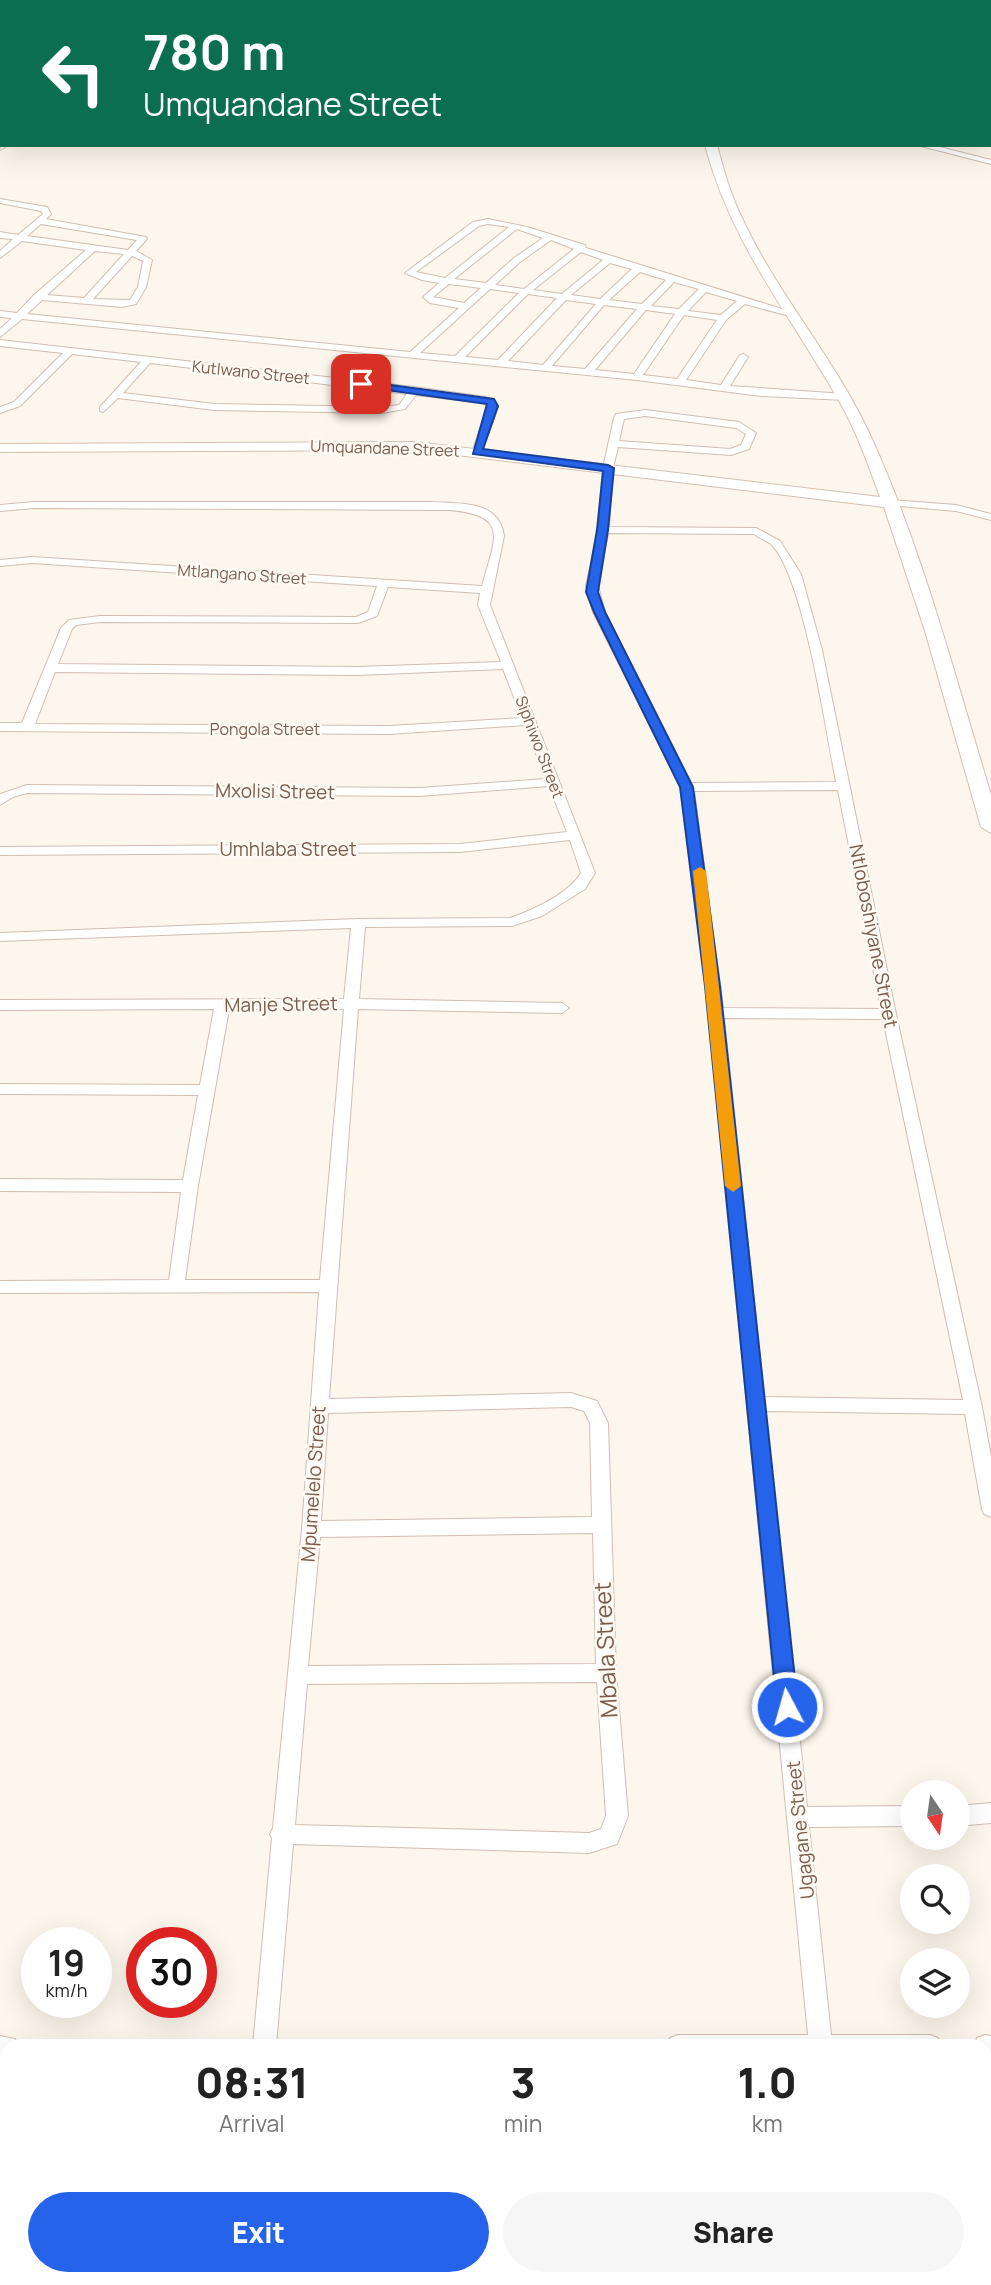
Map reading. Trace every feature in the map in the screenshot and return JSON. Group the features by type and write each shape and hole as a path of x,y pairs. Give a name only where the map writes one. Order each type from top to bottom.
{"street":[{"path":"712,147 728,204 845,397 892,503 991,827"},
{"path":"929,147 991,162"},
{"path":"0,201 44,209 47,214 0,255"},
{"path":"41,221 144,239 86,301"},
{"path":"723,318 562,298 413,276 409,273 481,221 550,237 610,259 793,314"},
{"path":"466,306 427,298 514,227"},
{"path":"0,235 133,253 145,257 148,263 135,300 124,304 37,297"},
{"path":"411,356 525,253 550,237"},
{"path":"457,360 526,292 582,247"},
{"path":"0,334 93,248"},
{"path":"500,364 562,298 610,259"},
{"path":"545,368 601,303 639,268"},
{"path":"588,372 642,309 673,278"},
{"path":"636,377 680,314 705,288"},
{"path":"679,383 723,318 743,301"},
{"path":"0,314 588,372 783,395 845,397"},
{"name":"Kutlwano Street","path":"0,344 414,390 490,401 493,406 477,452"},
{"path":"0,410 17,404 69,352"},
{"path":"724,388 743,356"},
{"path":"103,409 148,360"},
{"path":"115,395 214,407 382,410 402,407 414,390"},
{"name":"Ugagane Street","path":"614,444 731,452 745,447 751,433 738,425 631,412 619,418 608,468 603,530 593,579 593,596 687,787 716,1013 820,2039"},
{"name":"Umquandane Street","path":"0,448 383,445 477,452 892,503"},
{"path":"892,503 956,508 991,517"},
{"name":"Siphiwo Street","path":"0,508 34,505 354,506 480,510 492,516 499,532 494,562 484,590 487,616 509,665 587,865 585,880 580,886 525,919 501,923 358,923 0,937"},
{"name":"Ntloboshiyane Street","path":"603,530 748,530 771,538 795,574 805,603 844,786 889,1014 973,1407 991,1509"},
{"name":"Mtlangano Street","path":"0,563 32,559 484,590"},
{"path":"27,727 67,628 79,621 358,620 373,614 383,584"},
{"path":"51,668 337,671 509,665"},
{"name":"Pongola Street","path":"0,727 389,730 529,721"},
{"name":"Mxolisi Street","path":"0,801 8,794 27,789 402,792 553,782"},
{"path":"687,787 844,786"},
{"name":"Umhlaba Street","path":"0,851 460,848 575,835"},
{"name":"Mpumelelo Street","path":"265,2039 281,1834 311,1529 358,923"},
{"name":"Manje Street","path":"0,1005 352,1003 562,1008"},
{"path":"176,1287 190,1186 222,1005"},
{"path":"716,1013 889,1014"},
{"path":"0,1089 206,1090"},
{"path":"0,1185 190,1186"},
{"path":"0,1287 328,1286"},
{"name":"Mbala Street","path":"281,1834 600,1842 609,1837 617,1816 606,1673 599,1423 591,1406 581,1402 319,1406"},
{"path":"755,1404 973,1407"},
{"path":"311,1529 600,1525"},
{"path":"298,1675 606,1673"},
{"path":"970,1815 991,1813"},
{"path":"799,1817 900,1816"}],"slow traffic":[{"path":"700,871 733,1186"}],"route":[{"path":"361,384 490,401 493,406 477,452 608,468 603,530 592,592 599,612 687,787 713,986 787,1707"}]}
